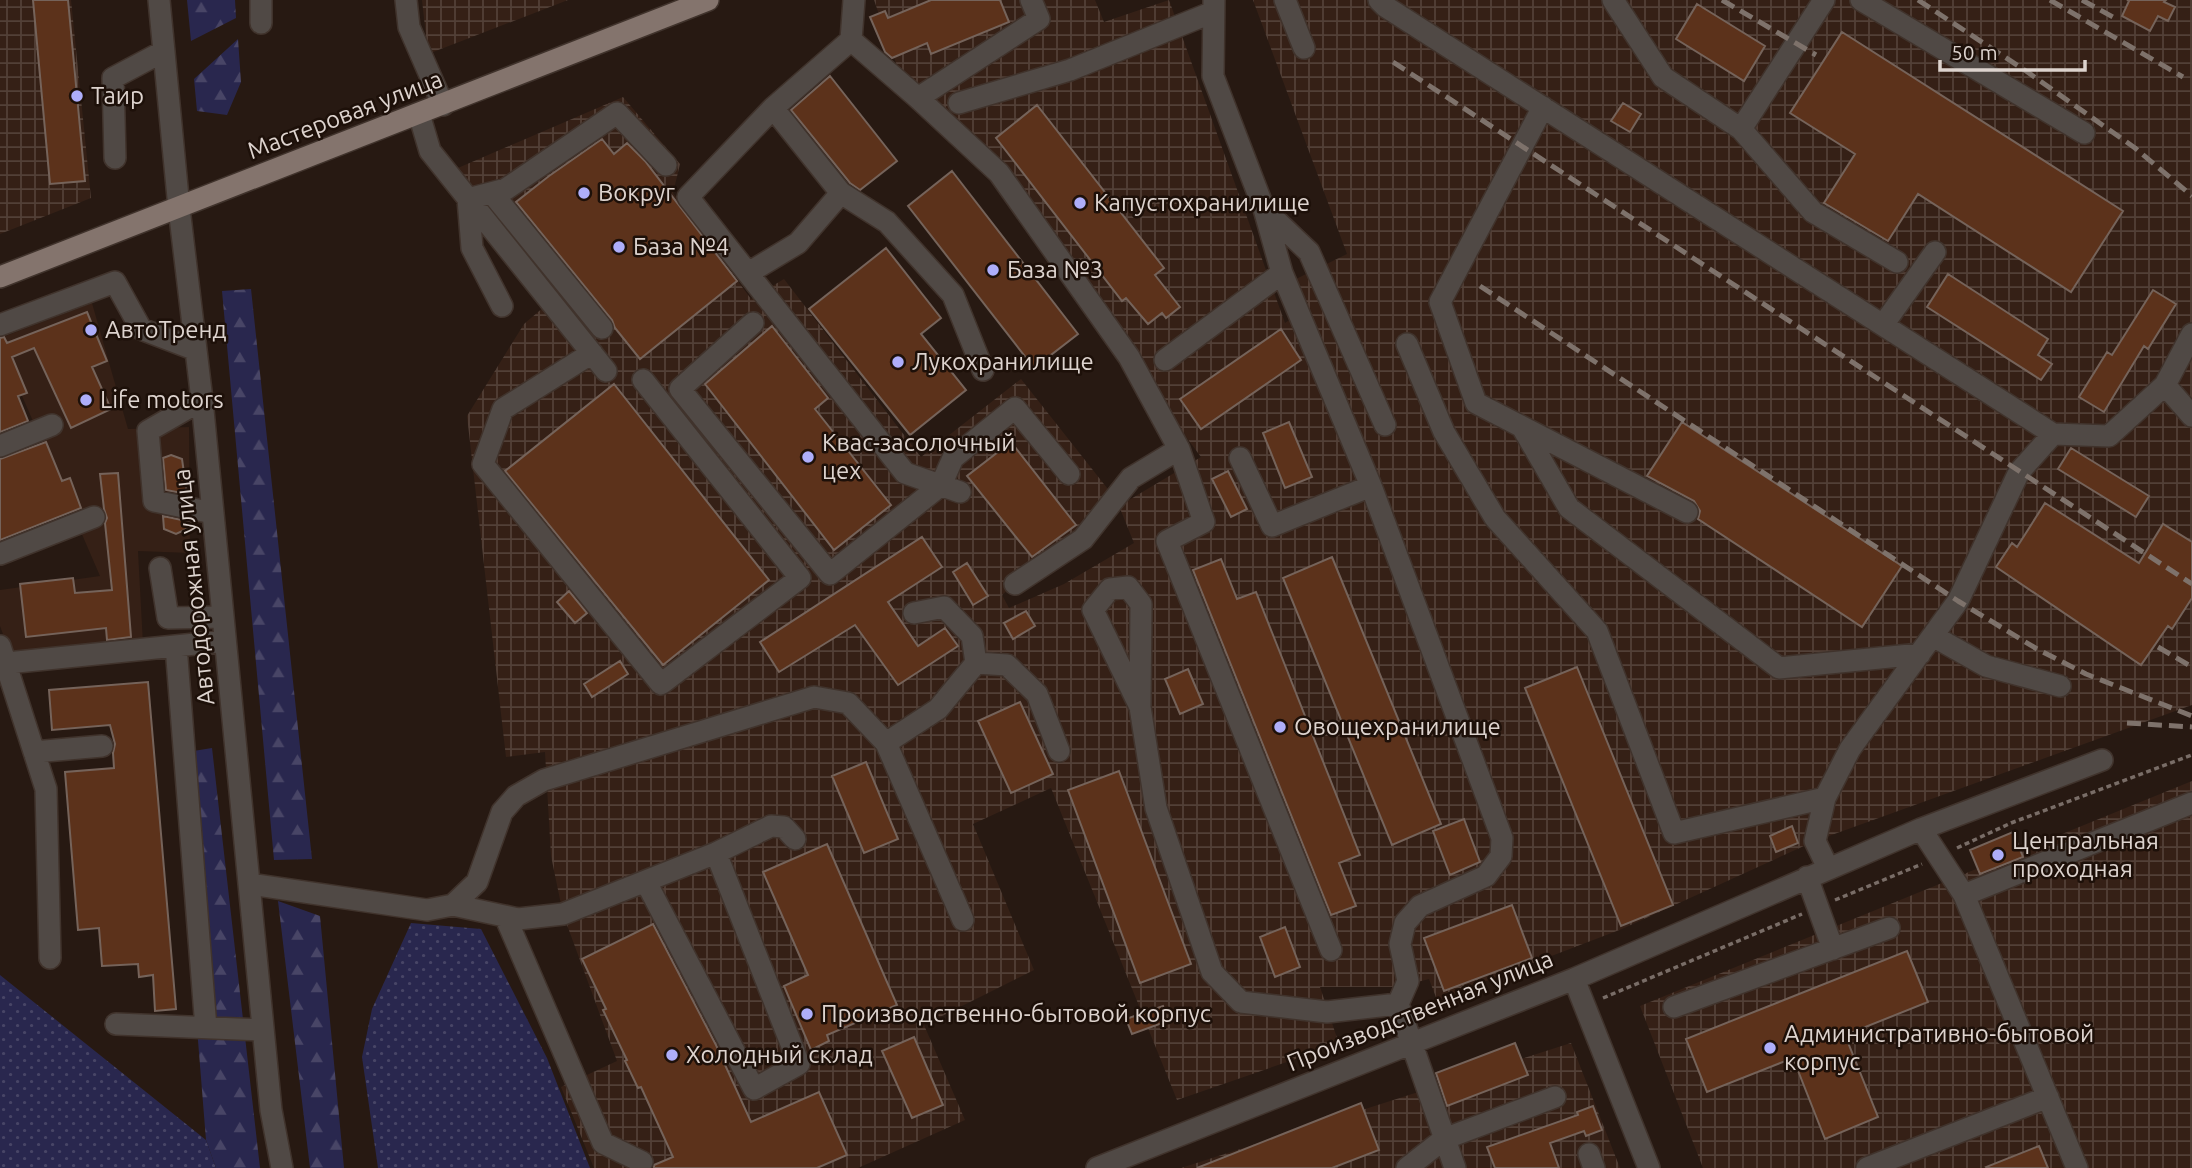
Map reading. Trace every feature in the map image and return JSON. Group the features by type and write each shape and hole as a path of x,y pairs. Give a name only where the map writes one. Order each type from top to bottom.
{"main road":[{"name":"Мастеровая улица","path":"0,277 708,0"}],"street":[{"name":"Автодорожная улица","path":"159,0 179,208 202,400 271,1110 282,1168"},
{"path":"261,0 261,23"},
{"path":"406,0 409,27 443,105"},
{"path":"854,0 851,40 773,108 688,197 750,272 905,473 950,489"},
{"path":"918,98 1039,19 1031,0"},
{"path":"1284,0 1304,48"},
{"path":"1379,0 2053,434 2109,436 2165,385 2192,334"},
{"path":"1614,0 1663,77 1741,130 1813,212 1896,262"},
{"path":"1741,130 1824,0"},
{"path":"1861,0 2084,133"},
{"path":"959,103 1070,70 1213,6 1213,76 1264,209 1282,273 1371,486 1502,838 1501,856 1486,876 1420,906 1405,923 1400,944 1408,981 1398,1004 1455,1168"},
{"path":"851,40 999,173 1129,357 1179,449 1204,522 1167,541 1331,950"},
{"path":"115,158 113,78 164,51"},
{"path":"1543,107 1440,302 1476,403 1687,512"},
{"path":"773,108 841,193 887,222 953,295 983,370"},
{"path":"468,199 506,190 617,113 666,165"},
{"path":"419,114 430,151 606,371"},
{"path":"492,193 602,328"},
{"path":"750,272 798,243 841,193"},
{"path":"468,199 472,248 502,306"},
{"path":"1264,209 1309,252 1385,425"},
{"path":"1883,325 1935,252"},
{"path":"1166,360 1282,273"},
{"path":"0,325 115,282 141,329 196,351"},
{"path":"753,323 680,389 830,574 950,489 953,458 1015,408 1069,474"},
{"path":"1407,344 1444,432 1494,518 1597,631 1674,833 1825,798"},
{"path":"592,353 503,409 482,464 661,684 800,578 643,380"},
{"path":"2165,385 2192,416"},
{"path":"202,400 148,431 154,501 213,513"},
{"path":"0,446 52,425"},
{"path":"1522,427 1569,508 1779,667 1920,654"},
{"path":"1828,868 1815,841 1825,798 1850,749 1958,601 2019,472 2053,434"},
{"path":"1015,584 1083,539 1131,478 1179,449"},
{"path":"1240,458 1272,526 1371,486"},
{"path":"0,554 94,517"},
{"path":"160,568 167,618 223,617"},
{"path":"1140,707 1093,610 1110,589 1128,587 1141,604 1140,707 1156,808 1212,972 1241,1002 1327,1012 1398,1004"},
{"path":"886,743 938,709 976,663 972,636 944,607 914,613"},
{"path":"1933,636 1986,666 2060,685"},
{"path":"50,958 46,789 2,658 225,641"},
{"path":"176,646 206,1028"},
{"path":"976,663 1007,665 1037,694 1059,751"},
{"path":"453,905 477,882 502,812 516,796 544,779 814,696 848,703 886,743 963,920"},
{"path":"34,752 102,746"},
{"path":"1574,979 1921,829 2102,760"},
{"path":"1964,895 2192,803"},
{"path":"249,884 427,910 453,905 518,919 563,914 716,853 771,826 784,827 795,839"},
{"path":"1921,829 1964,895 2077,1168"},
{"path":"646,882 754,1089 799,1065 716,853"},
{"path":"1807,877 1833,949"},
{"path":"505,916 603,1143 642,1162"},
{"path":"1674,1007 1889,928"},
{"name":"Производственная улица","path":"1097,1168 1574,979 1650,1168"},
{"path":"116,1024 263,1030"},
{"path":"1407,1168 1444,1139 1555,1097"},
{"path":"1867,1168 2048,1097"}],"path":[{"path":"1584,1005 1939,857 2011,823 2192,755"}],"shaded area":[{"path":"0,0 71,0 91,198 0,234"},
{"path":"422,0 568,0 428,54"},
{"path":"874,0 1095,0 1104,22 1169,0 1285,323 1304,310 1294,280 1347,254 1253,0 2192,0 2192,705 1815,841 1622,929 1437,1000 1429,979 1398,987 1320,987 1339,1044 1177,1100 1051,788 973,824 1034,970 924,1025 965,1120 858,1168 594,1168 561,1087 617,1061 563,914 551,856 545,752 506,757 467,416 524,324 559,294 451,171 623,97 680,164 673,193 751,299 784,279 921,457 1021,379 1111,493 1105,506 1002,595 1009,608 1064,584 1134,543 1119,506 1201,457 935,101 904,86"},
{"path":"92,303 128,429 189,427 190,553 138,551 143,644 11,656 0,626 0,590 100,576 13,375 0,381 0,338"},
{"path":"2192,781 2192,1168 1703,1168 1640,1006"},
{"path":"1571,1043 1620,1168 1181,1168"}],"green space":[{"path":"187,0 235,0 236,18 191,41"},
{"path":"238,39 241,82 227,115 197,111 194,79"},
{"path":"251,289 312,859 274,860 222,291"},
{"path":"212,748 260,1168 216,1168 206,1140 175,754"},
{"path":"278,901 320,916 344,1168 310,1168"},
{"path":"411,923 481,929 547,1058 590,1168 378,1168 362,1057 372,1009"},
{"path":"0,975 206,1140 216,1168 0,1168"}],"building":[{"path":"33,0 68,0 85,181 50,184"},
{"path":"931,0 1000,0 1009,22 931,54 927,43 892,58 885,52 870,17 885,11 888,18"},
{"path":"2127,0 2166,0 2164,2 2175,7 2168,21 2158,16 2150,31 2122,16 2129,1"},
{"path":"1697,4 1765,46 1744,81 1676,39"},
{"path":"1842,32 2123,211 2071,292 1918,194 1888,241 1824,203 1855,154 1790,113"},
{"path":"830,76 897,161 860,190 850,183 791,110"},
{"path":"1623,103 1641,114 1630,132 1611,121"},
{"name":"Капустохранилище","path":"1037,105 1164,268 1155,275 1180,307 1166,318 1162,313 1148,324 1126,298 1122,301 996,138"},
{"name":"База №4","path":"602,139 614,154 627,143 645,161 737,281 640,359 615,328 612,320 516,202"},
{"name":"База №3","path":"952,171 1078,334 1034,368 908,206"},
{"name":"Лукохранилище","path":"886,248 941,318 921,334 966,390 910,435 809,309"},
{"path":"1948,274 2048,339 2038,355 2052,364 2041,380 1927,307"},
{"path":"2153,290 2176,304 2148,349 2144,346 2104,412 2079,397 2107,352 2112,355"},
{"path":"87,312 107,361 92,367 111,409 71,428 34,348 12,357 27,393 18,396 28,421 0,432 0,338 4,337 7,343"},
{"name":"Квас-засолочный цех","path":"772,326 828,398 815,409 891,505 834,550 705,384"},
{"path":"1281,329 1301,360 1201,429 1180,399"},
{"path":"614,384 769,580 663,665 505,471"},
{"path":"1289,422 1312,477 1285,488 1263,433"},
{"path":"1682,422 1902,566 1862,627 1698,519 1700,511 1694,501 1647,476"},
{"path":"46,442 62,481 70,478 81,508 0,540 0,459"},
{"name":"Квас-засолочный цех","path":"1011,442 1076,525 1032,557 967,476"},
{"path":"2071,448 2149,496 2136,517 2058,469"},
{"path":"171,455 182,459 187,494 166,490 163,458"},
{"path":"1228,471 1247,509 1231,517 1212,479"},
{"path":"118,473 131,637 107,640 106,628 26,637 20,584 73,578 75,593 112,590 105,523 107,518 100,474"},
{"path":"2045,503 2139,563 2163,524 2192,542 2192,598 2172,629 2168,626 2141,665 1996,567 2012,543 2017,547"},
{"path":"163,516 191,522 191,527 176,534 164,529"},
{"path":"922,537 942,567 888,602 918,646 945,628 958,646 898,685 855,625 779,672 760,642"},
{"name":"Овощехранилище","path":"1332,557 1441,824 1392,845 1283,578"},
{"name":"Овощехранилище","path":"1221,559 1237,599 1256,592 1360,855 1339,863 1356,906 1331,915 1193,570"},
{"path":"967,563 988,596 973,605 953,572"},
{"path":"569,591 587,613 575,623 557,602"},
{"path":"1026,611 1035,626 1013,639 1004,623"},
{"path":"620,661 628,674 592,697 584,684"},
{"path":"1577,667 1673,905 1621,926 1525,688"},
{"path":"1188,669 1203,704 1180,714 1165,679"},
{"path":"148,682 176,1009 155,1011 153,975 139,977 138,964 102,966 99,928 78,930 65,772 114,768 115,744 110,725 52,730 49,690"},
{"path":"1020,702 1053,774 1011,793 978,721"},
{"path":"866,762 898,839 864,853 832,776"},
{"path":"1119,771 1191,964 1140,983 1068,790"},
{"path":"1464,819 1480,862 1450,875 1433,831"},
{"path":"1792,826 1798,843 1776,852 1770,836"},
{"name":"Центральная проходная","path":"2013,832 2023,857 1980,874 1970,850"},
{"path":"827,844 897,1005 827,1035 829,1041 811,1050 784,986 808,975 763,872"},
{"path":"1512,905 1532,958 1444,991 1424,938"},
{"path":"653,924 716,1045 751,1122 819,1092 847,1155 817,1168 654,1168 654,1165 673,1157 641,1087 638,1088 625,1061 627,1060 603,1010 606,1009 582,959"},
{"path":"1285,927 1300,967 1275,977 1260,937"},
{"name":"Административно-бытовой корпус","path":"1907,951 1928,1002 1845,1035 1878,1117 1825,1139 1793,1058 1707,1092 1686,1039"},
{"path":"1163,1006 1168,1021 1132,1034 1126,1019"},
{"path":"914,1037 943,1105 912,1118 882,1051"},
{"path":"1515,1043 1528,1075 1447,1106 1436,1073"},
{"path":"1361,1103 1379,1150 1332,1168 1197,1168"},
{"path":"1593,1106 1602,1130 1586,1136 1584,1131 1550,1143 1559,1168 1495,1168 1487,1147 1578,1115 1577,1112"},
{"path":"2039,1146 2048,1168 1986,1167"}],"railway":[{"path":"1722,0 1816,55"},
{"path":"1918,0 2026,71 2135,148 2192,196"},
{"path":"2050,0 2183,77"},
{"path":"2082,0 2113,17"},
{"path":"1393,62 2192,584"},
{"path":"1480,286 1958,601 2037,649 2086,674 2192,716"},
{"path":"2158,647 2192,667"},
{"path":"2127,723 2192,727"}],"place":[{"name":"Таир","path":"77,96"},
{"name":"Вокруг","path":"584,193"},
{"name":"Капустохранилище","path":"1080,203"},
{"name":"База №4","path":"619,247"},
{"name":"База №3","path":"993,270"},
{"name":"АвтоТренд","path":"91,330"},
{"name":"Лукохранилище","path":"898,362"},
{"name":"Life motors","path":"86,400"},
{"name":"Квас-засолочный цех","path":"808,457"},
{"name":"Овощехранилище","path":"1280,727"},
{"name":"Центральная проходная","path":"1998,855"},
{"name":"Производственно-бытовой корпус","path":"807,1014"},
{"name":"Административно-бытовой корпус","path":"1770,1048"},
{"name":"Холодный склад","path":"672,1055"}]}
